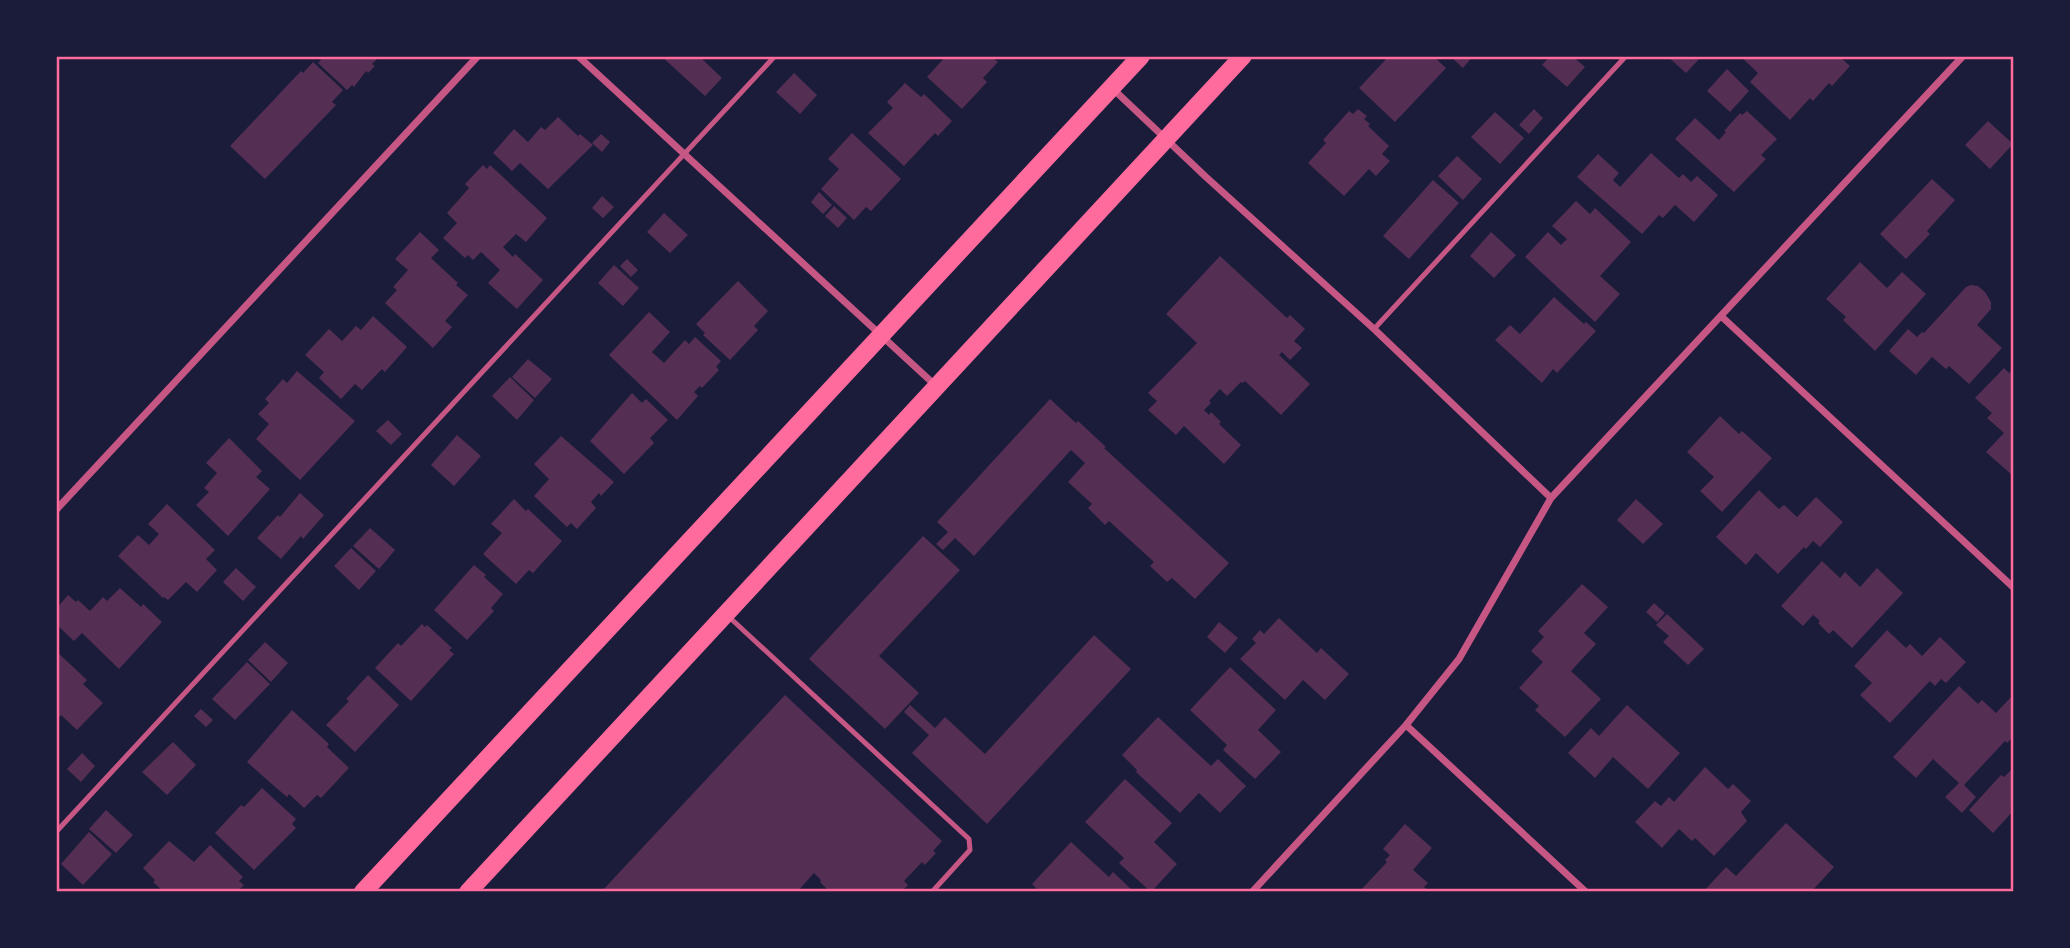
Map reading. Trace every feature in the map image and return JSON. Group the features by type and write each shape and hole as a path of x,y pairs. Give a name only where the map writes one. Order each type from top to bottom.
{"main road":[{"path":"363,892 1141,56"},
{"path":"468,892 1243,56"}],"street":[{"path":"56,510 478,56"},
{"path":"578,56 936,386"},
{"path":"1252,892 1406,725 1459,659 1550,498 1962,56"},
{"path":"1112,88 1374,329 1550,498"},
{"path":"1721,316 2014,588"},
{"path":"1406,725 1587,892"}],"lane":[{"path":"56,832 775,56"},
{"path":"1374,329 1626,56"},
{"path":"726,614 969,839 970,850 932,892"}],"building":[{"path":"324,56 380,56 372,64 375,66 368,73 366,71 354,87 352,85 347,90 318,63"},
{"path":"661,56 699,56 722,78 705,96"},
{"path":"946,56 991,56 998,62 983,78 987,82 962,109 927,77"},
{"path":"1389,56 1433,56 1446,68 1395,122 1359,88"},
{"path":"1450,56 1473,56 1463,68"},
{"path":"1550,56 1572,56 1585,67 1567,87 1542,65"},
{"path":"1667,56 1702,56 1686,73"},
{"path":"1740,56 1839,56 1850,66 1832,86 1829,83 1813,101 1810,98 1790,120 1750,82 1758,73"},
{"path":"313,62 343,90 332,102 336,105 265,179 230,146 301,71 303,73"},
{"path":"1727,69 1749,91 1730,112 1707,91"},
{"path":"794,73 817,95 800,114 776,92"},
{"path":"905,83 921,97 924,94 952,121 938,136 935,133 904,166 868,133 893,108 887,102"},
{"path":"1358,109 1367,116 1364,119 1370,124 1368,126 1389,146 1382,154 1390,161 1376,176 1369,169 1344,196 1308,163 1326,143 1323,140 1349,111 1353,114"},
{"path":"1534,109 1543,118 1529,134 1519,125"},
{"path":"1747,111 1777,139 1761,155 1766,159 1734,192 1675,139 1695,118 1719,140 1740,113 1742,115"},
{"path":"1495,112 1524,138 1500,164 1471,137"},
{"path":"558,117 578,136 580,134 593,145 548,189 520,163 512,171 493,153 514,129 528,142 541,127 545,130"},
{"path":"1988,121 2013,144 1990,169 1965,145"},
{"path":"852,133 901,179 871,211 866,207 854,220 821,189 839,169 828,159"},
{"path":"601,134 610,142 602,152 592,143"},
{"path":"1651,153 1679,178 1683,174 1691,182 1697,176 1718,195 1694,222 1675,205 1663,218 1659,215 1642,234 1577,177 1598,154 1619,173 1613,180 1620,187"},
{"path":"1457,156 1482,179 1463,200 1438,176"},
{"path":"483,165 487,169 490,165 547,218 526,242 516,234 503,247 513,257 515,254 543,280 517,309 488,283 500,270 481,252 473,260 468,255 465,258 443,238 457,223 447,213 469,188 465,184"},
{"path":"1932,179 1955,200 1927,231 1930,234 1906,259 1880,234"},
{"path":"1433,180 1459,203 1409,259 1383,236"},
{"path":"819,192 832,205 823,214 811,202"},
{"path":"602,196 614,207 603,218 592,208"},
{"path":"1576,201 1590,214 1595,208 1631,242 1600,276 1620,294 1595,322 1525,257 1548,232 1561,245 1567,239 1552,226"},
{"path":"834,206 847,218 838,228 825,216"},
{"path":"664,213 688,235 670,253 647,232"},
{"path":"420,232 439,250 431,258 468,295 445,321 452,327 433,348 385,303 397,290 393,287 408,270 395,259"},
{"path":"1491,232 1516,255 1494,278 1470,256"},
{"path":"1220,256 1287,318 1290,315 1305,329 1294,341 1302,348 1290,360 1282,352 1279,355 1310,384 1281,415 1245,381 1227,396 1220,389 1204,410 1209,415 1211,412 1221,422 1219,424 1241,445 1224,464 1184,426 1176,435 1148,410 1157,401 1148,393 1197,343 1166,314"},
{"path":"627,259 638,270 631,277 620,266"},
{"path":"1860,262 1887,288 1902,272 1926,294 1875,351 1843,320 1846,317 1826,299"},
{"path":"614,265 639,288 623,306 598,283"},
{"path":"738,281 768,311 754,326 758,330 730,360 703,335 705,333 696,324"},
{"path":"1978,286 1991,302 1991,309 1977,325 2002,348 1969,384 1949,366 1946,369 1932,357 1916,375 1889,351 1908,329 1917,337 1924,333 1966,287"},
{"path":"1554,297 1584,324 1586,322 1596,331 1557,373 1553,369 1542,383 1495,340 1510,325 1520,334"},
{"path":"649,312 670,332 652,352 664,363 685,340 689,344 695,337 721,361 716,367 719,370 702,388 700,386 694,392 698,396 677,420 609,355"},
{"path":"373,316 407,347 385,372 382,369 362,390 355,384 341,399 319,378 324,372 305,355 329,329 342,341 356,326 361,330"},
{"path":"528,359 552,379 535,398 512,377"},
{"path":"2004,368 2009,373 2014,368 2012,475 1986,452 2004,433 1987,418 1992,413 1975,398"},
{"path":"297,371 355,421 300,480 256,439 269,424 258,414 269,403 265,399 283,379 287,383"},
{"path":"510,377 534,400 517,420 492,396"},
{"path":"632,393 642,403 646,399 668,420 650,438 654,443 624,474 590,441"},
{"path":"1050,399 1076,423 1078,421 1229,563 1195,599 1172,578 1167,582 1150,566 1154,562 1109,521 1105,525 1088,508 1092,504 1068,482 1085,463 1071,450 974,556 955,538 943,550 936,544 948,532 937,522"},
{"path":"1720,416 1739,434 1742,431 1772,458 1722,512 1700,491 1714,477 1687,452"},
{"path":"388,420 402,434 391,445 376,431"},
{"path":"457,435 481,456 454,486 431,465"},
{"path":"561,436 614,482 591,502 596,508 577,529 571,523 567,527 534,496 549,479 534,464"},
{"path":"229,438 262,471 256,477 270,489 228,536 196,505 209,492 204,488 217,473 206,463"},
{"path":"1759,490 1779,509 1784,505 1797,517 1816,497 1843,522 1820,547 1813,541 1778,574 1756,553 1746,565 1716,537"},
{"path":"300,493 324,515 281,559 257,538 278,515 280,517"},
{"path":"514,499 562,541 533,573 529,570 516,584 483,554 502,533 491,524"},
{"path":"1636,499 1663,524 1643,544 1617,520"},
{"path":"167,504 215,550 206,559 217,570 197,592 186,582 168,600 118,556 138,535 149,545 159,534 148,524"},
{"path":"370,528 395,550 379,569 353,546"},
{"path":"923,536 960,570 879,656 919,693 885,729 809,659"},
{"path":"351,548 376,571 359,590 334,566"},
{"path":"1822,561 1840,578 1845,572 1860,587 1877,568 1903,593 1852,648 1833,630 1829,634 1813,615 1803,626 1781,606"},
{"path":"474,565 503,594 491,608 494,611 467,640 434,610"},
{"path":"236,568 256,587 243,601 223,582"},
{"path":"1582,584 1608,607 1584,633 1596,644 1571,671 1601,699 1565,737 1535,710 1539,706 1519,688 1543,662 1531,651 1544,637 1538,631"},
{"path":"120,588 162,622 119,669 82,633 74,641 56,624 56,609 68,595 90,611 103,597 107,601"},
{"path":"1654,603 1665,613 1657,622 1646,612"},
{"path":"1667,614 1704,649 1688,665 1663,642 1669,636 1656,625"},
{"path":"1279,618 1317,653 1321,648 1349,674 1325,700 1303,680 1285,700 1240,659 1256,643 1252,639 1260,630 1264,634"},
{"path":"1219,622 1238,638 1225,653 1207,637"},
{"path":"422,624 425,627 427,625 452,648 449,650 454,654 411,701 375,668 398,643 401,646"},
{"path":"1887,630 1906,648 1910,644 1922,656 1940,637 1966,662 1946,683 1941,679 1935,686 1930,681 1890,723 1860,695 1872,683 1854,666"},
{"path":"1094,635 1131,669 987,824 912,753 929,735 904,712 910,705 935,728 945,717 985,754"},
{"path":"265,642 288,663 271,682 248,660"},
{"path":"56,651 87,680 83,684 103,703 77,730 61,715 56,721"},
{"path":"247,662 270,684 235,720 212,699"},
{"path":"1230,667 1276,710 1258,730 1281,752 1255,779 1223,750 1227,745 1190,710"},
{"path":"368,675 399,705 355,752 326,725 349,701 346,699"},
{"path":"1959,686 1978,704 1982,700 1996,713 2014,694 2014,736 2007,743 2005,741 1964,785 1976,797 1962,813 1945,797 1959,783 1933,759 1916,778 1893,757"},
{"path":"785,695 942,841 925,865 922,862 904,881 908,885 901,892 830,892 814,873 797,892 601,892"},
{"path":"1627,705 1680,753 1648,789 1613,757 1595,778 1568,753 1591,728 1599,736"},
{"path":"201,709 213,720 206,727 194,716"},
{"path":"292,710 329,744 327,747 349,768 321,798 317,795 304,808 289,794 287,797 247,762"},
{"path":"1158,717 1211,766 1218,759 1246,786 1220,813 1199,793 1180,813 1136,772 1122,755"},
{"path":"173,742 196,765 167,795 142,772"},
{"path":"82,753 95,766 81,782 67,769"},
{"path":"1705,767 1728,789 1733,784 1751,801 1741,812 1747,821 1714,856 1695,838 1692,841 1679,829 1662,848 1635,822 1655,801 1661,806 1669,797 1674,802"},
{"path":"2014,767 2014,802 2011,805 2014,810 1993,833 1969,810 2001,775 2004,777"},
{"path":"1125,779 1172,823 1154,842 1177,864 1151,892 1119,863 1124,858 1085,822"},
{"path":"262,788 296,819 292,824 296,828 254,870 215,833 241,805 244,807"},
{"path":"106,810 133,835 116,853 89,829"},
{"path":"1786,823 1834,867 1811,892 1703,892 1726,867 1736,876"},
{"path":"1405,824 1432,848 1413,870 1428,883 1424,887 1430,892 1359,892 1387,862 1385,860 1390,855 1383,849"},
{"path":"89,832 112,854 83,885 61,864"},
{"path":"169,841 194,862 210,845 243,877 239,881 244,885 237,892 164,892 143,868"},
{"path":"1071,842 1109,877 1113,872 1134,892 1040,892 1032,884"}]}
